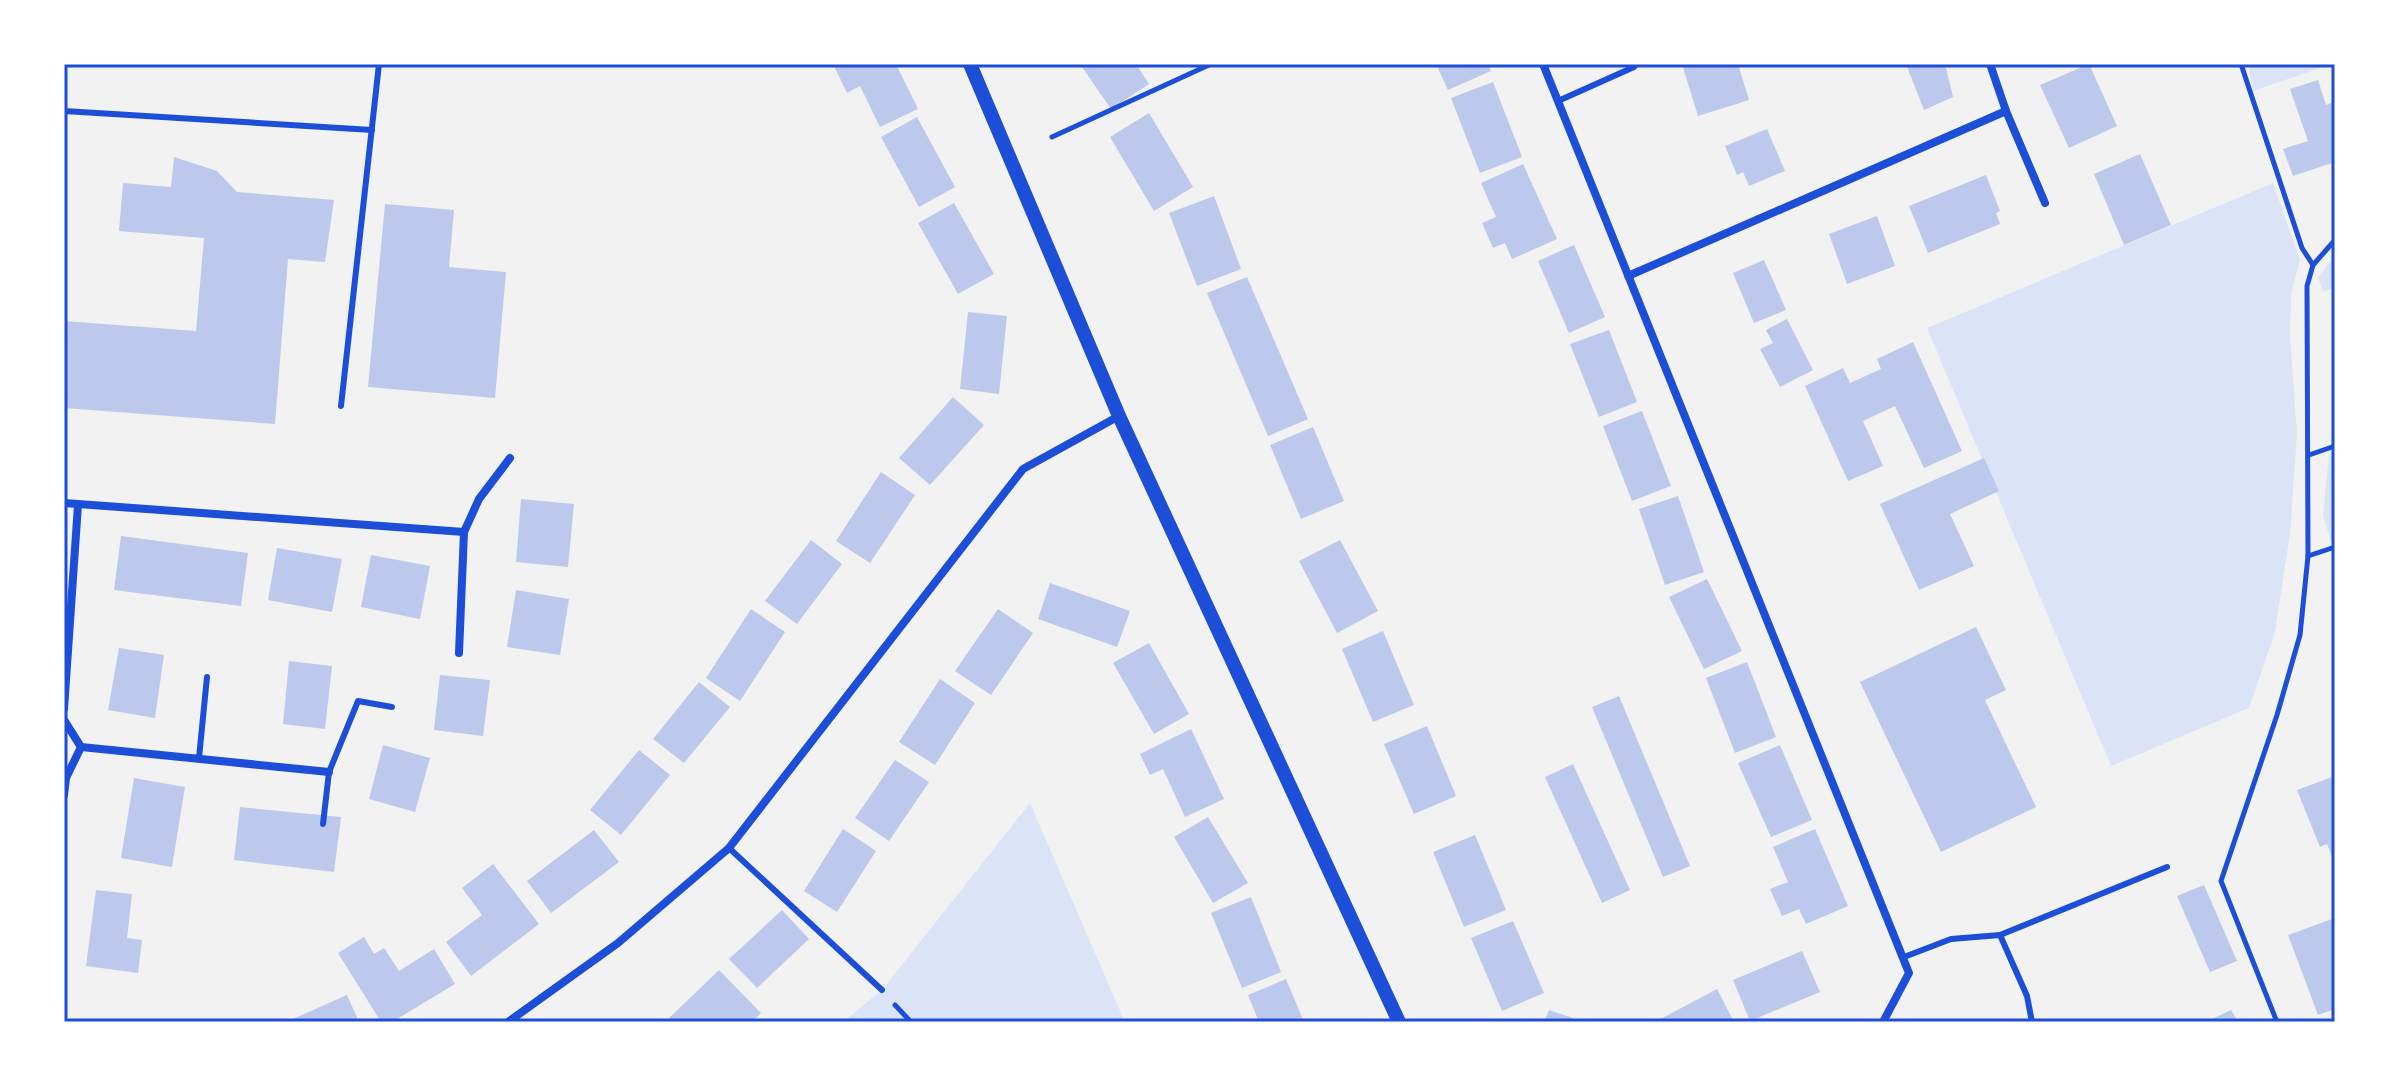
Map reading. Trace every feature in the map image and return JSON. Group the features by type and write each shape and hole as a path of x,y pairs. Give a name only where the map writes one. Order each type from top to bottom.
{"street":[{"path":"970,64 1119,416 1399,1022"},
{"path":"1543,64 1904,957 1909,973 1883,1022"},
{"path":"1990,64 2006,111 2045,203"},
{"path":"1628,276 2006,111"},
{"path":"508,1022 618,943 729,848 1023,469 1119,416"},
{"path":"459,653 464,532 479,499 510,458"},
{"path":"64,503 464,532"},
{"path":"64,709 78,505"},
{"path":"64,720 81,747"},
{"path":"81,747 329,772"},
{"path":"64,795 66,778 81,747"}],"lane":[{"path":"341,406 379,64"},
{"path":"1558,101 1634,67 1633,64"},
{"path":"64,111 372,130"},
{"path":"199,758 207,677"},
{"path":"323,824 329,772 358,701 392,707"},
{"path":"729,848 882,990"},
{"path":"1904,957 1951,939 2000,935 2167,867"},
{"path":"2000,935 2027,996 2032,1022"}],"path":[{"path":"1052,137 1211,64"},
{"path":"2241,64 2302,248 2313,265"},
{"path":"2277,1022 2221,881 2277,715 2300,635 2308,556 2307,286 2313,265 2335,240"},
{"path":"2309,455 2335,446"},
{"path":"2308,556 2335,547"}],"shaded area":[{"path":"2248,64 2332,64 2253,91"},
{"path":"2273,183 2300,260 2291,294 2290,337 2297,434 2290,534 2275,632 2249,708 2111,766 1927,328"},
{"path":"2335,255 2335,288 2323,292 2318,277"},
{"path":"2335,452 2335,553 2323,516 2329,454"},
{"path":"1030,803 1125,1022 843,1022 882,990"}],"building":[{"path":"833,64 896,64 918,109 880,127 860,86 847,93"},
{"path":"1080,64 1136,64 1149,84 1111,109"},
{"path":"1436,64 1488,64 1491,71 1448,90"},
{"path":"1682,64 1738,64 1749,100 1698,116"},
{"path":"1906,64 1945,64 1953,97 1924,110"},
{"path":"2089,64 2117,126 2069,148 2040,85"},
{"path":"2318,80 2326,105 2335,101 2335,162 2293,176 2283,149 2308,141 2290,89"},
{"path":"1493,82 1522,157 1480,173 1451,98"},
{"path":"1149,113 1193,187 1154,211 1110,137"},
{"path":"917,117 955,187 919,207 881,137"},
{"path":"1767,129 1785,171 1749,186 1743,172 1737,175 1725,146"},
{"path":"2140,154 2171,225 2124,245 2094,174"},
{"path":"174,157 217,171 237,192 334,200 325,262 288,259 275,424 64,408 64,321 196,331 204,238 119,231 123,183 171,187"},
{"path":"1523,164 1557,239 1512,259 1505,243 1493,248 1482,223 1496,217 1481,183"},
{"path":"1986,175 2000,211 1996,213 2000,224 1928,253 1909,206"},
{"path":"1214,196 1241,269 1197,286 1169,213"},
{"path":"954,203 994,274 958,294 918,223"},
{"path":"385,204 454,210 449,267 506,272 495,398 368,387"},
{"path":"1877,216 1895,266 1847,284 1829,234"},
{"path":"1574,245 1605,317 1569,333 1538,261"},
{"path":"1764,260 1786,310 1754,323 1733,273"},
{"path":"1247,277 1308,419 1268,436 1207,293"},
{"path":"968,312 1007,316 999,394 960,389"},
{"path":"1787,319 1813,370 1780,387 1760,349 1773,343 1766,330"},
{"path":"1609,330 1637,402 1599,417 1570,344"},
{"path":"1913,342 1962,451 1924,468 1895,406 1863,421 1883,466 1848,481 1805,386 1843,368 1850,383 1881,369 1877,359"},
{"path":"953,397 984,425 930,485 899,458"},
{"path":"1642,411 1671,486 1632,501 1603,426"},
{"path":"1313,427 1344,501 1301,519 1270,445"},
{"path":"1984,458 1999,491 1950,514 1974,566 1919,590 1880,504"},
{"path":"881,472 915,495 870,563 836,541"},
{"path":"1678,496 1704,572 1665,585 1639,509"},
{"path":"521,499 574,504 568,567 516,562"},
{"path":"121,536 248,553 241,606 114,590"},
{"path":"811,540 842,564 797,624 765,601"},
{"path":"1340,540 1378,611 1337,633 1299,561"},
{"path":"277,548 342,559 332,612 268,600"},
{"path":"371,555 430,566 420,619 361,607"},
{"path":"1707,579 1742,651 1704,669 1669,597"},
{"path":"1050,583 1130,611 1117,647 1038,619"},
{"path":"516,590 569,599 560,655 507,647"},
{"path":"751,609 785,632 740,701 706,678"},
{"path":"998,609 1033,633 991,695 955,671"},
{"path":"1976,627 2006,690 1985,700 2036,807 1941,852 1860,682"},
{"path":"1383,631 1414,705 1373,722 1342,649"},
{"path":"1149,643 1189,714 1154,734 1113,663"},
{"path":"119,648 164,655 155,718 108,710"},
{"path":"289,661 332,666 325,729 283,724"},
{"path":"1747,662 1776,737 1735,753 1706,678"},
{"path":"440,675 490,680 483,736 434,730"},
{"path":"940,679 975,703 935,765 899,742"},
{"path":"699,682 730,707 684,763 653,739"},
{"path":"1619,696 1690,866 1663,877 1592,707"},
{"path":"1427,726 1456,796 1414,814 1384,744"},
{"path":"1191,729 1224,799 1185,817 1163,769 1150,775 1140,754"},
{"path":"383,745 430,758 415,812 369,799"},
{"path":"1780,745 1812,820 1771,837 1738,763"},
{"path":"639,750 670,775 621,835 590,810"},
{"path":"895,760 929,782 889,841 855,818"},
{"path":"1573,764 1630,890 1602,903 1545,777"},
{"path":"2335,776 2335,865 2327,844 2320,847 2297,790"},
{"path":"134,778 185,787 172,867 121,858"},
{"path":"240,807 341,817 334,872 234,860"},
{"path":"1208,817 1248,883 1213,903 1174,837"},
{"path":"843,829 876,851 837,912 804,891"},
{"path":"1815,829 1848,906 1806,924 1799,909 1782,916 1770,889 1788,882 1773,847"},
{"path":"594,830 619,862 551,913 527,881"},
{"path":"1475,835 1506,910 1464,927 1433,852"},
{"path":"493,864 539,924 471,976 446,942 482,915 462,888"},
{"path":"2204,885 2237,961 2210,972 2177,896"},
{"path":"96,890 132,894 127,938 142,940 138,973 86,966"},
{"path":"1251,897 1281,972 1242,988 1211,913"},
{"path":"782,910 809,939 757,988 729,959"},
{"path":"2335,918 2335,1009 2318,1015 2288,935"},
{"path":"1513,921 1544,993 1502,1011 1471,938"},
{"path":"364,937 374,954 384,948 399,971 434,949 455,984 392,1022 381,1022 338,953"},
{"path":"1802,951 1820,992 1750,1021 1733,980"},
{"path":"719,970 761,1013 752,1022 665,1022"},
{"path":"1286,979 1304,1022 1259,1022 1248,995"},
{"path":"1717,989 1734,1022 1655,1022"},
{"path":"347,995 359,1022 286,1022"},
{"path":"1549,1010 1582,1021 1582,1022 1544,1022"},
{"path":"2231,1010 2238,1022 2206,1022"}]}
